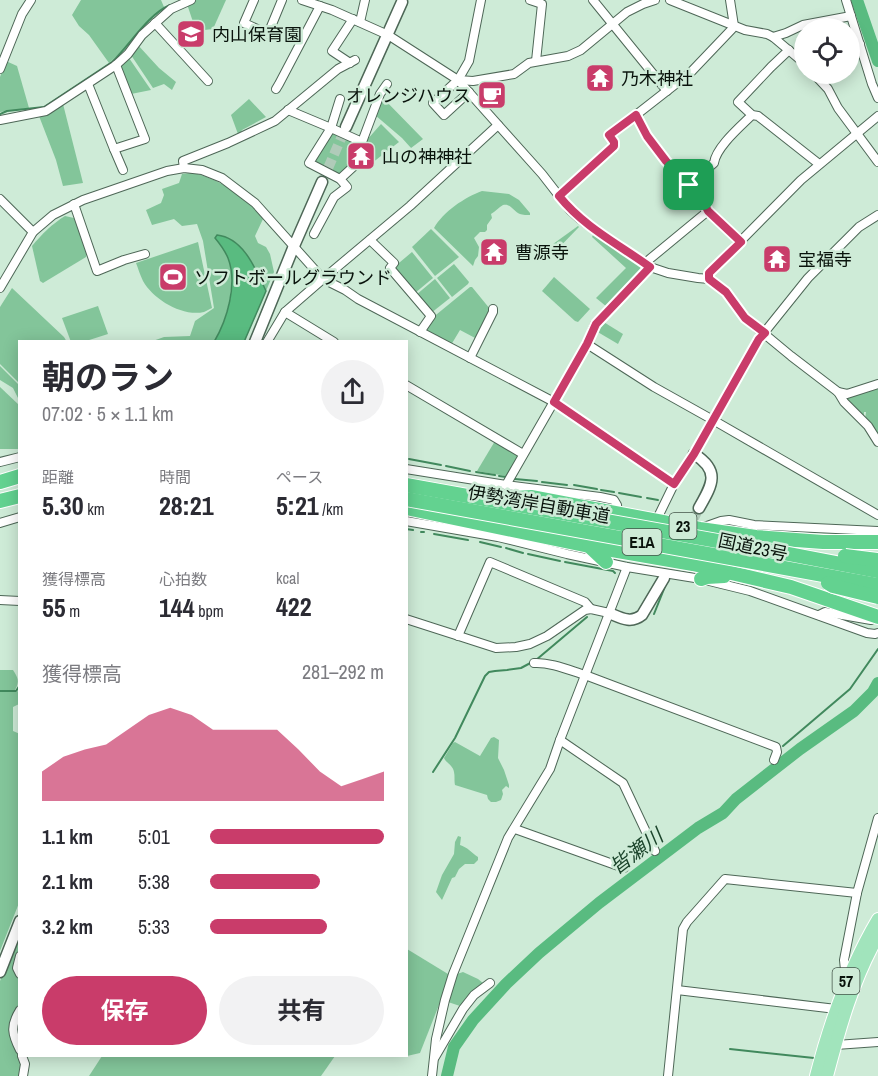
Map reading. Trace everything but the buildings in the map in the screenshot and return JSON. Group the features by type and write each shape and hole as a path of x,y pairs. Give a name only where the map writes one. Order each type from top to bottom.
{"highway":[{"path":"0,483 18,478"},
{"name":"国道23号","path":"408,484 807,554 878,563"},
{"name":"伊勢湾岸自動車道","path":"408,484 878,571"},
{"path":"0,500 18,496"},
{"name":"23","path":"499,499 531,497 700,529 756,537 823,542 873,542"},
{"name":"国道23号","path":"408,500 757,565 878,596"},
{"name":"伊勢湾岸自動車道","path":"408,500 491,513 878,585"},
{"name":"23","path":"408,508 590,546 681,561 750,577 791,587 877,620"},
{"path":"590,546 606,562"},
{"path":"762,549 878,563"},
{"path":"811,574 833,586 878,596"},
{"path":"701,579 719,576 750,577"}],"main road":[{"name":"57","path":"816,1076 846,981 878,919"},
{"name":"57","path":"827,1076 854,985 865,958 878,936"}],"street":[{"path":"0,69 31,0"},
{"path":"0,120 46,111 117,65 155,23 171,9 191,0"},
{"path":"254,0 243,23 268,34 282,0"},
{"path":"302,0 388,34 459,80 580,219 648,265 668,273 709,279 726,292 745,318 838,392 844,402 868,426 878,442"},
{"path":"184,168 183,161 275,121 338,69 353,61 332,51 356,20 365,0"},
{"path":"469,92 444,115 433,103 459,80 469,62 481,0"},
{"path":"530,0 542,4 536,62"},
{"path":"459,80 473,81 514,74 529,63 568,56 580,50 627,12 655,0"},
{"path":"670,0 734,26 773,37 794,54"},
{"path":"729,0 734,26"},
{"path":"773,37 803,25 851,16 846,0"},
{"path":"346,127 388,34 399,1"},
{"path":"597,2 612,24 667,91"},
{"path":"276,89 320,6"},
{"path":"155,23 208,81"},
{"path":"559,196 614,146 609,135 691,72 734,26"},
{"path":"860,44 878,98"},
{"path":"789,50 738,102 752,115 758,116 819,164"},
{"path":"114,149 145,139 117,65"},
{"path":"88,84 123,170"},
{"path":"340,179 353,167 380,93 387,84"},
{"path":"823,84 878,162"},
{"path":"314,234 334,197 347,187 340,179 309,163 331,128 340,99"},
{"path":"288,110 362,142"},
{"path":"636,115 647,136 666,161 689,185 708,211 741,242"},
{"path":"689,185 714,163 724,144 752,115"},
{"path":"709,279 709,273 786,194 878,116"},
{"path":"268,340 285,312 410,206 498,125"},
{"path":"0,288 33,232 53,215 74,204 167,171 184,168 202,170 222,178 255,203 323,279 554,402 674,484"},
{"path":"256,340 322,182"},
{"path":"0,199 33,232"},
{"path":"74,204 97,272 145,254"},
{"path":"506,485 587,344 596,324 648,265 708,211"},
{"path":"656,521 674,484 694,454 759,339 808,278 859,227 878,215"},
{"path":"370,240 394,262 390,268 431,316 420,332"},
{"path":"470,358 493,309"},
{"path":"285,312 331,340"},
{"path":"587,344 654,387 878,514"},
{"path":"838,392 847,394 878,384"},
{"path":"408,386 523,454"},
{"path":"694,454 705,461 710,469 712,483 699,508"},
{"path":"0,462 18,458"},
{"path":"408,469 506,485 600,496 614,500 618,514"},
{"path":"0,523 18,518"},
{"path":"700,529 729,520 754,525 878,531"},
{"path":"408,521 498,537 627,567 701,579 750,591 867,633 878,633"},
{"path":"458,636 490,562 585,602 591,609"},
{"path":"432,1076 436,1039 453,974 508,838 550,769 627,567"},
{"path":"408,620 496,648 516,647 530,644 547,636 585,610 609,613 628,620 638,619 664,578"},
{"path":"0,600 18,601"},
{"path":"819,615 825,612 877,620"},
{"path":"534,663 585,675 776,747 774,760"},
{"path":"560,740 623,783 655,851"},
{"path":"846,981 844,960 857,893 878,818"},
{"path":"515,829 624,868"},
{"path":"668,1076 683,929 725,879 857,893"},
{"path":"0,972 18,926"},
{"path":"435,1058 463,1009 474,995 490,983"},
{"path":"677,990 836,1009"},
{"path":"18,1013 12,1029 18,1046"},
{"path":"836,1044 878,1042"},
{"path":"22,1057 25,1064 23,1076"}],"shaded area":[{"path":"81,0 161,0 164,7 109,63 72,15"},
{"path":"196,0 226,0 213,29 196,31 187,4"},
{"path":"137,44 159,68 176,82 172,90 164,84 153,88 131,55"},
{"path":"129,58 151,90 131,94 120,66"},
{"path":"6,61 17,66 29,108 0,112 0,77"},
{"path":"381,96 423,139 411,148 375,115"},
{"path":"249,99 266,117 238,134 231,115"},
{"path":"63,104 83,183 63,186 56,160 39,116"},
{"path":"381,124 399,142 372,163 362,152 367,145 366,141"},
{"path":"333,132 357,143 358,146 351,166 339,175 314,164 313,160"},
{"path":"191,173 214,180 247,201 263,219 255,236 258,243 266,247 270,254 274,272 266,291 242,248 226,237 217,235 228,258 231,271 231,292 223,323 215,340 156,340 164,337 190,336 195,321 214,308 203,241 197,224 182,226 174,219 152,225 146,210 161,203 164,195 162,189 179,183 182,174"},
{"path":"482,191 509,194 519,200 530,215 520,214 506,205 491,214 492,218 487,225 487,230 480,232 474,238 479,247 473,266 434,228 455,206"},
{"path":"65,216 74,218 87,254 86,257 43,283 40,281 32,246"},
{"path":"579,227 547,260 542,252"},
{"path":"431,229 459,257 435,276 412,247"},
{"path":"217,235 226,237 242,248 266,291 245,340 215,340 227,313 232,279 228,258 215,238"},
{"path":"593,235 641,264 641,272 607,307 596,298 626,268 592,237"},
{"name":"ソフトボールグラウンド","path":"198,242 212,308 195,313 178,309 161,300 143,281 136,263"},
{"path":"412,252 433,278 415,293 393,268"},
{"path":"454,264 469,282 452,297 437,278"},
{"path":"554,277 590,309 578,322 542,291"},
{"path":"435,279 450,298 431,313 416,295"},
{"path":"470,287 491,312 477,339 460,330 451,345 424,330 431,319"},
{"path":"12,288 66,340 18,340 18,382 0,364 0,307"},
{"path":"98,306 108,334 89,340 70,340 62,318"},
{"path":"602,321 623,334 618,344 596,331 598,324"},
{"path":"0,366 18,384 18,398 13,388 0,380"},
{"path":"0,387 18,404 18,449 0,449"},
{"path":"878,387 878,439 865,420 866,412 864,412 864,418 846,400 846,397"},
{"path":"495,441 519,455 506,476 477,471"},
{"path":"0,670 13,670 18,680 15,690 0,690"},
{"path":"18,690 18,704 13,707 13,731 18,733 18,906 0,951 0,692 17,692"},
{"path":"491,738 499,740 498,758 509,788 506,786 502,790 501,800 491,802 487,795 455,785 453,770 444,758 455,742 480,756"},
{"path":"458,836 461,837 460,845 478,857 478,860 474,864 465,864 459,869 452,878 442,900 436,892 442,875 454,854"},
{"path":"18,936 18,954 13,966 18,976 18,1009 12,1019 18,1057 22,1064 20,1076 0,1076 0,981"},
{"path":"408,950 450,977 420,1053 408,1056"},
{"path":"463,972 483,983 460,1006 448,1002 454,975"},
{"path":"101,1057 334,1057 321,1076 89,1076"}],"waterway":[{"name":"皆瀬川","path":"857,0 878,61"},
{"path":"0,114 7,111 44,107 112,62 146,23 170,5"},
{"path":"409,459 441,465"},
{"path":"446,466 470,471"},
{"path":"499,476 506,477 512,467"},
{"path":"476,472 495,475"},
{"path":"515,479 537,481"},
{"path":"542,482 567,485"},
{"path":"574,485 597,489"},
{"path":"601,490 614,492"},
{"path":"619,493 641,497"},
{"path":"647,498 658,500"},
{"path":"408,529 413,530"},
{"path":"434,534 468,540"},
{"path":"480,542 501,547"},
{"path":"506,548 523,553"},
{"path":"528,554 560,561"},
{"path":"565,562 615,573"},
{"path":"654,614 666,584"},
{"path":"433,772 455,738 485,676 489,672 521,668 536,660 587,617"},
{"path":"783,746 850,689 878,649"},
{"name":"皆瀬川","path":"447,1076 454,1047 473,1020 539,953 599,903 698,828 723,813 736,799 800,749 854,711 873,692 878,683"},
{"path":"0,691 16,691 18,688"},
{"path":"730,1049 814,1058"}],"tunnel":[{"path":"322,182 346,127"},
{"path":"687,532 699,508"}],"place":[{"name":"内山保育園","path":"191,34"},
{"name":"乃木神社","path":"600,78"},
{"name":"オレンジハウス","path":"492,95"},
{"name":"山の神神社","path":"361,156"},
{"name":"曹源寺","path":"494,252"},
{"name":"宝福寺","path":"777,259"},
{"name":"ソフトボールグラウンド","path":"173,277"}],"route":[{"path":"636,115 647,136 666,161 689,185 708,211 741,242 709,273 709,279 726,292 745,318 765,333 759,339 694,454 674,484 554,402 596,324 650,267 580,219 559,196 614,146 609,135 636,115"}]}
